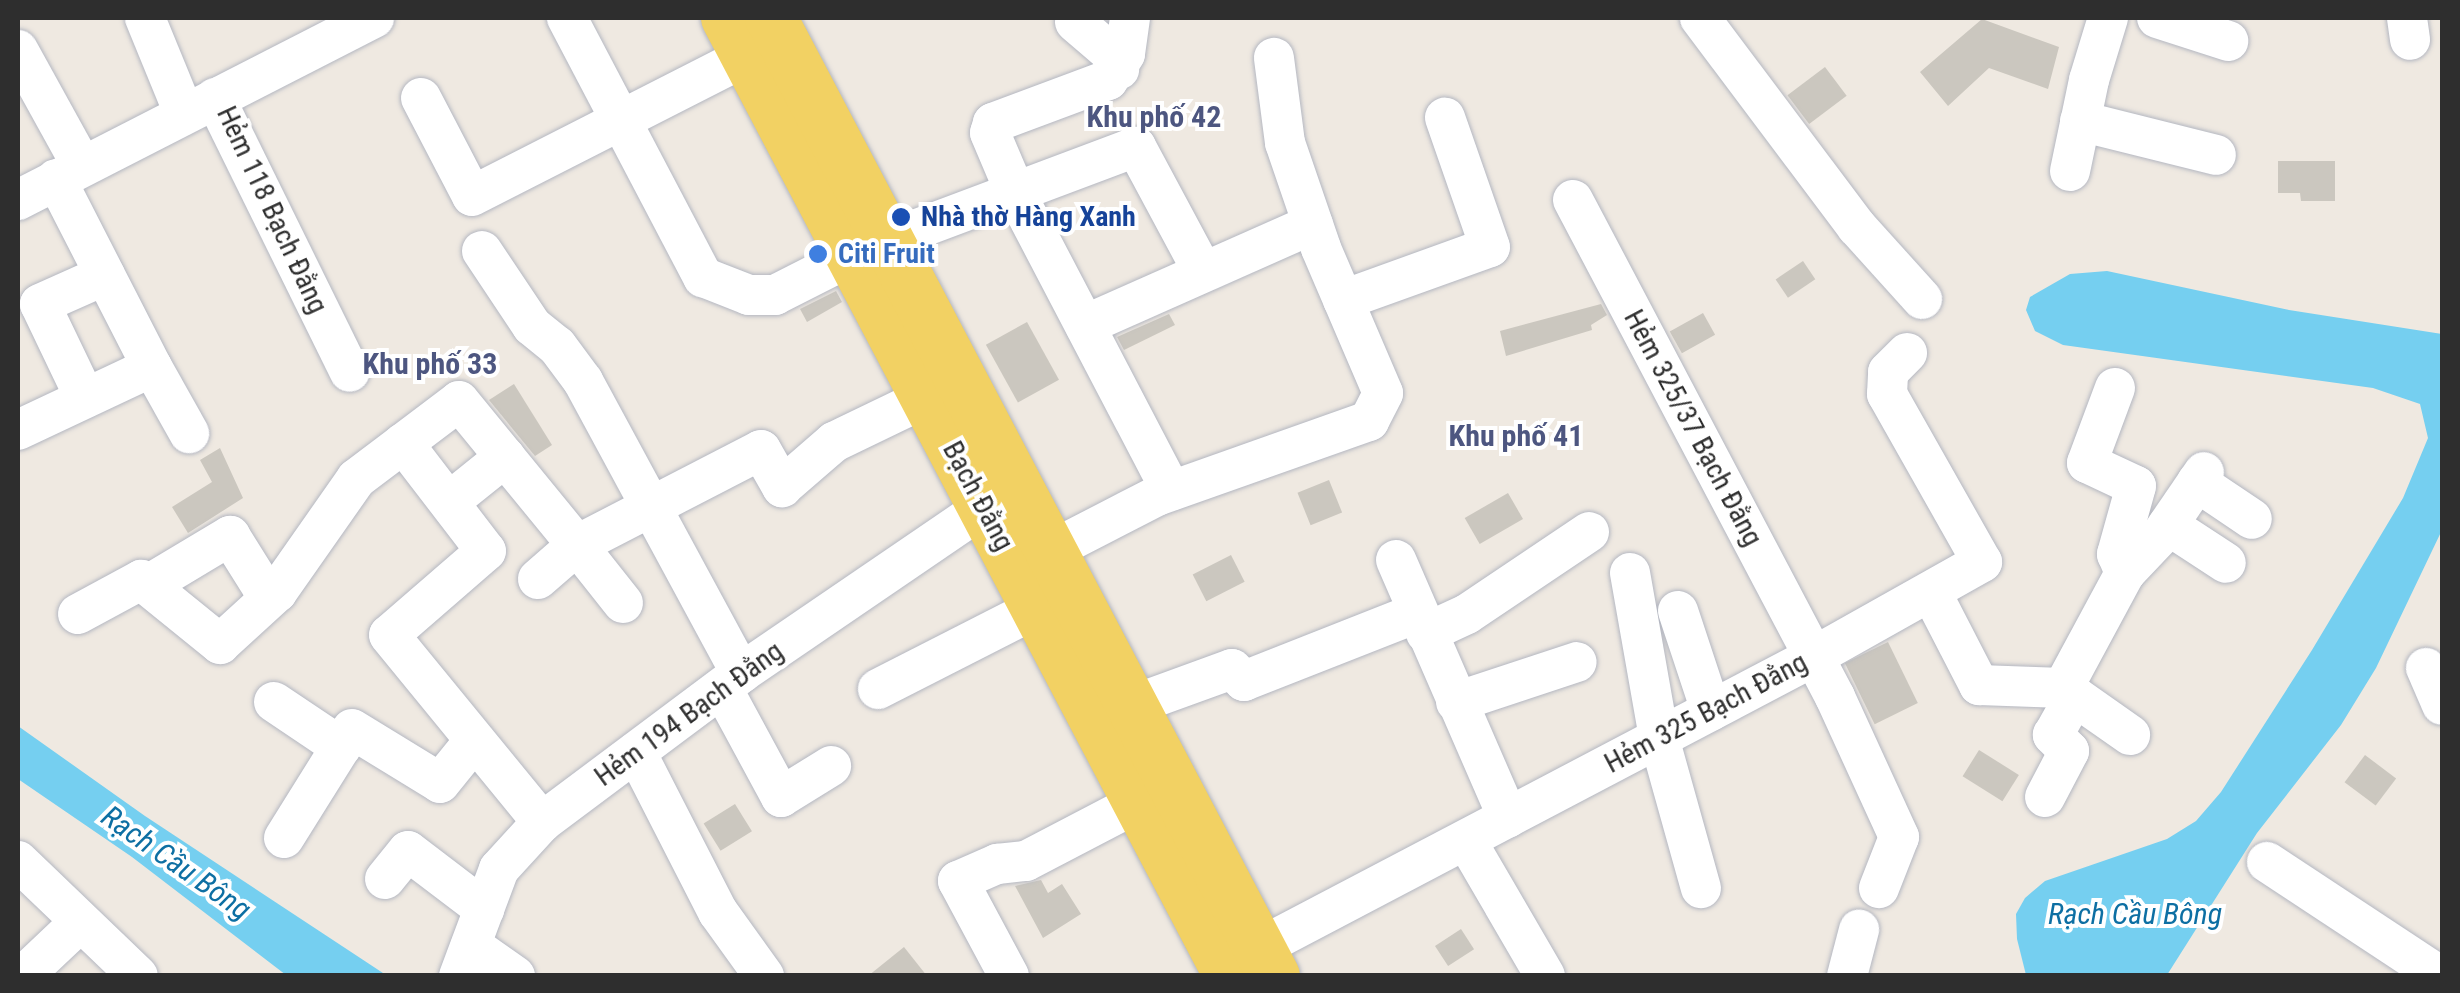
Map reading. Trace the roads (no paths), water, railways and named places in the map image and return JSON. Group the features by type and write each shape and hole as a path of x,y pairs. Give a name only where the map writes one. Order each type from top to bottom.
{"main road":[{"name":"Bạch Đằng","path":"749,31 1001,497 1037,608 1138,802 1254,966"},
{"name":"Bạch Đằng","path":"869,248 926,398 1001,497 1052,550 1132,705 1254,966"}],"street":[{"path":"18,200 200,106 145,18"},
{"name":"Hẻm 118 Bạch Đằng","path":"350,372 200,106 303,33 374,18"},
{"path":"567,18 704,277 748,295 775,295 869,248 1136,147 1202,270"},
{"path":"1130,18 1119,69 1108,80 993,124 990,133 1016,192 1172,490"},
{"path":"1700,18 1857,227 1922,299"},
{"path":"2070,171 2108,18"},
{"path":"2157,18 2228,41"},
{"path":"1075,22 1109,51 1119,69"},
{"path":"421,98 472,196 620,121 749,31"},
{"path":"18,50 70,172 104,275 189,433"},
{"path":"1052,550 1172,490 1369,421 1383,393 1312,224 1285,143 1274,58"},
{"path":"1343,300 1490,247 1445,118"},
{"path":"2080,121 2216,155"},
{"name":"Hẻm 325/37 Bạch Đằng","path":"1572,200 1813,657 1899,837 1879,888"},
{"path":"1085,325 1312,224"},
{"path":"482,251 532,326 557,346 582,380 652,507 780,797 831,766"},
{"path":"86,398 40,304 104,275"},
{"name":"Hẻm 325 Bạch Đằng","path":"1254,966 1466,840 1813,657 1982,562 1889,396 1885,384 1888,372 1907,353"},
{"path":"18,430 152,366"},
{"path":"2115,388 2087,464 2136,486 2116,554 2125,573"},
{"path":"538,579 577,545 761,450 782,487 834,442 926,398"},
{"path":"78,614 141,580 220,644 277,592 356,479 458,400 624,603"},
{"path":"403,443 486,552 389,635 542,822"},
{"path":"449,502 505,457"},
{"path":"2046,797 2069,751 2052,736 2125,573 2168,525 2200,477 2252,518"},
{"name":"Hẻm 194 Bạch Đằng","path":"471,943 499,869 542,822 731,680 1001,497"},
{"path":"2168,525 2226,564"},
{"path":"1132,705 1232,668 1244,681 1421,623 1467,614 1588,532"},
{"path":"148,586 230,536 262,587 277,592"},
{"path":"1396,560 1508,818"},
{"path":"1630,572 1659,738 1701,888"},
{"path":"1931,592 1979,685 2069,692 2130,736"},
{"path":"878,689 1037,608"},
{"path":"1678,611 1711,710"},
{"path":"1456,702 1577,662"},
{"path":"274,702 341,747"},
{"path":"284,838 352,729 440,782 474,741"},
{"path":"636,752 718,912 764,976"},
{"path":"1009,976 958,881 997,864 1026,860 1138,802"},
{"path":"1466,840 1545,976"},
{"path":"385,879 408,852 471,943 515,976"},
{"path":"18,861 138,976"},
{"path":"2268,862 2440,976"},
{"path":"23,976 78,922"},
{"path":"1847,976 1859,930"}],"water":[{"name":"Rạch Cầu Bông","path":"2107,271 2289,310 2442,334 2442,530 2376,668 2341,725 2257,833 2167,975 2026,975 2017,939 2016,914 2025,898 2045,881 2167,839 2196,821 2221,792 2312,650 2403,498 2428,438 2420,404 2373,388 2063,345 2035,331 2026,310 2030,297 2070,274"},
{"name":"Rạch Cầu Bông","path":"18,726 145,816 386,975 286,975 132,857 18,779"}],"place":[{"name":"Nhà thờ Hàng Xanh","path":"901,217"},
{"name":"Citi Fruit","path":"818,254"}],"district":[{"name":"Khu phố 42","path":"1154,117"},
{"name":"Khu phố 33","path":"430,364"},
{"name":"Khu phố 41","path":"1516,436"}]}
